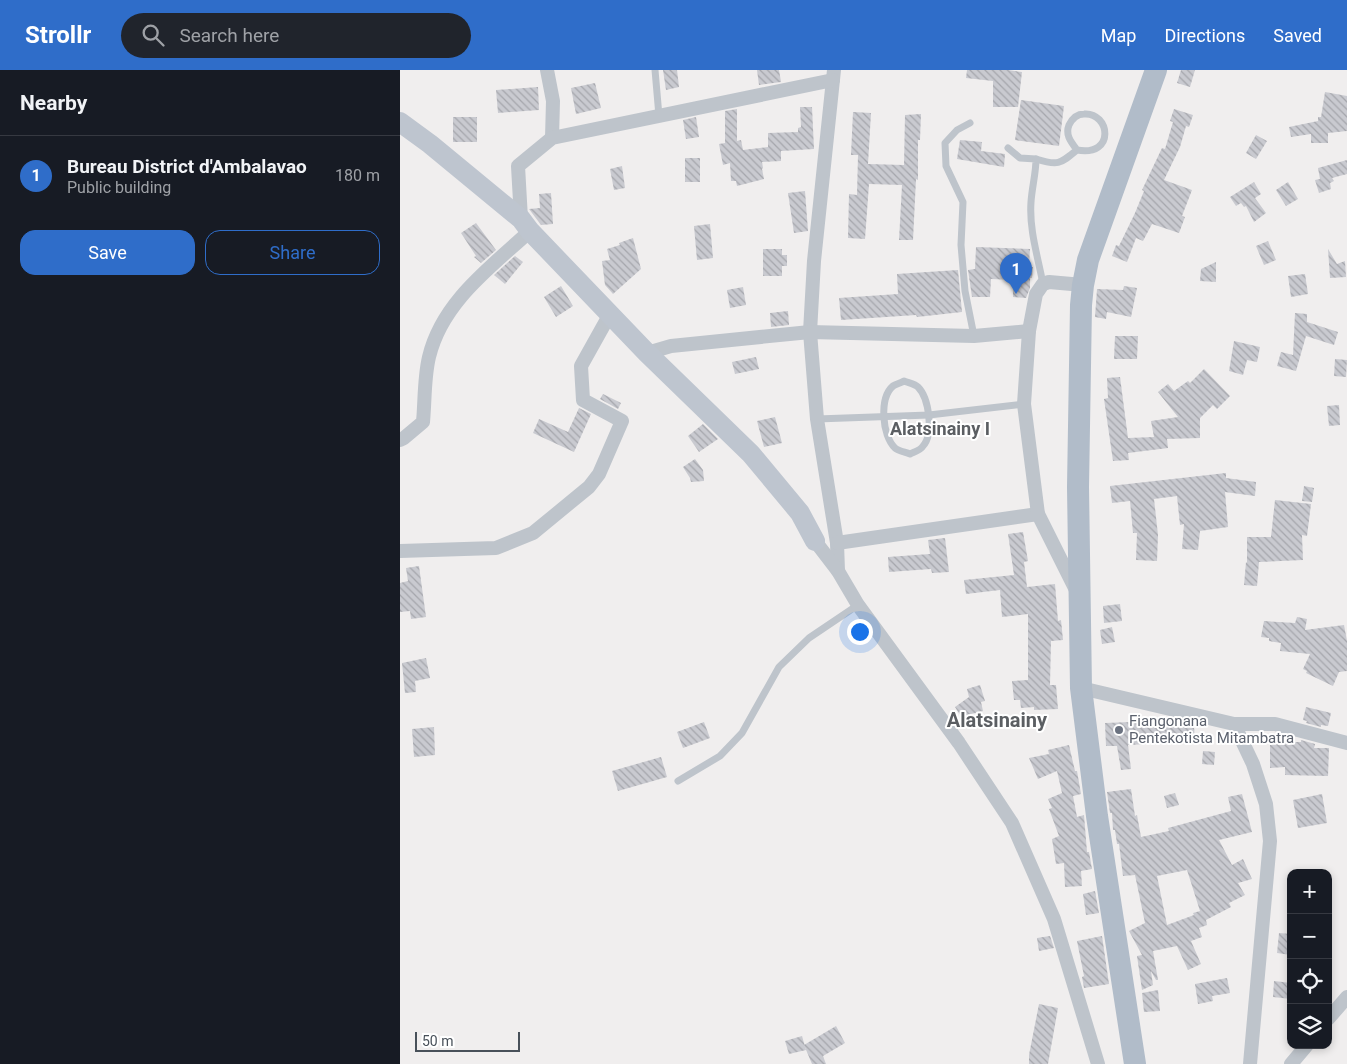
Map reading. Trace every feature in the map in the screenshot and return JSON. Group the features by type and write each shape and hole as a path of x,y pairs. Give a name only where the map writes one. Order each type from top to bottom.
{"main road":[{"path":"1135,1064 1097,816 1081,688 1078,487 1083,285 1088,260 1156,70"}],"street":[{"path":"547,70 552,101 552,138"},
{"path":"526,225 518,166 552,138 659,116 833,75 814,261 810,332 817,419 837,543 838,571"},
{"path":"400,122 430,144 526,225 647,353 752,454 800,513 815,541 838,571 858,605 959,743 1012,823 1054,919 1098,1064"},
{"path":"400,440 423,422 429,357 443,320 465,291 526,225"},
{"path":"1079,595 1038,514 1024,404 1029,331 1036,294 1043,284 1049,282 1083,285"},
{"path":"400,551 496,548 533,533 589,487 599,474 622,421 584,400 581,366 610,314"},
{"path":"647,353 672,346 810,332 974,336 1029,331"},
{"path":"837,543 1038,514"},
{"path":"1081,688 1234,724 1275,724 1347,743"},
{"path":"1234,724 1253,764 1266,804 1270,841 1250,1064"},
{"path":"1332,1014 1347,996"},
{"path":"1291,1064 1304,1049"}],"lane":[{"path":"655,70 659,116"},
{"path":"1008,148 1020,158 1036,159 1049,163 1060,163 1077,150 1087,151 1097,148 1104,140 1105,129 1100,120 1090,114 1080,114 1072,119 1067,130 1070,140 1077,150"},
{"path":"970,123 957,130 945,144 946,166 964,202 961,245 965,291 974,336"},
{"path":"1036,159 1031,203 1032,238 1043,284"},
{"path":"904,381 917,385 924,396 929,415 928,435 923,447 910,454 896,449 888,438 883,417 886,397 893,386 904,381"},
{"path":"817,419 929,415 1024,404"},
{"path":"678,781 720,756 742,733 779,667 808,638 858,605"}],"building":[{"path":"663,70 677,70 679,87 666,90"},
{"path":"757,70 779,70 781,82 759,85"},
{"path":"967,70 1022,72 1018,107 993,107 993,81 966,78"},
{"path":"1181,70 1195,70 1190,87 1177,83"},
{"path":"595,83 601,108 576,114 571,88"},
{"path":"538,87 539,110 498,113 496,90"},
{"path":"1325,92 1347,96 1347,131 1328,133 1328,143 1311,143 1311,134 1291,137 1289,127 1318,121 1318,117 1321,117"},
{"path":"1021,100 1064,106 1059,146 1015,140"},
{"path":"800,107 812,107 814,149 781,151 781,161 762,162 764,179 737,186 736,181 731,181 730,163 723,165 719,144 725,143 725,111 737,109 737,141 741,140 743,150 768,147 768,133 798,132 798,128 801,127"},
{"path":"1174,109 1193,115 1189,127 1186,126 1180,147 1164,180 1192,190 1182,216 1185,217 1179,233 1152,224 1143,241 1136,238 1127,262 1112,256 1116,245 1119,246 1135,213 1144,191 1142,190 1162,148 1165,149 1173,122 1170,121"},
{"path":"853,112 871,113 868,164 904,165 905,115 921,114 913,240 899,240 902,185 869,184 865,239 848,238 849,194 857,195 858,155 851,155"},
{"path":"453,117 477,117 477,142 453,142"},
{"path":"696,117 699,137 686,139 683,120"},
{"path":"1256,135 1267,141 1256,159 1246,153"},
{"path":"960,140 982,142 981,151 1005,154 1004,167 957,159"},
{"path":"685,158 700,158 700,182 685,182"},
{"path":"1347,160 1347,174 1332,178 1334,181 1330,183 1331,189 1319,193 1315,180 1320,179 1318,168"},
{"path":"622,166 625,188 614,190 610,169"},
{"path":"1254,182 1261,194 1255,198 1266,213 1254,222 1246,206 1244,207 1241,203 1236,206 1230,197"},
{"path":"1288,182 1298,199 1286,206 1276,190"},
{"path":"805,191 808,231 794,233 788,193"},
{"path":"551,193 553,224 541,225 529,209 540,208 539,194"},
{"path":"476,223 496,250 481,263 474,257 476,256 461,233"},
{"path":"710,224 713,258 697,260 694,226"},
{"path":"633,238 641,269 613,294 605,285 602,261 610,260 607,249"},
{"path":"1268,241 1276,260 1264,265 1256,246"},
{"path":"976,247 1030,249 1029,267 1033,267 1030,288 1026,298 1013,297 1013,280 991,279 990,297 972,297 968,270 975,269"},
{"path":"763,249 782,249 782,255 787,255 787,266 782,266 782,276 763,276"},
{"path":"1328,249 1337,264 1345,261 1346,277 1330,278"},
{"path":"515,256 523,262 505,284 494,275"},
{"path":"1216,262 1216,282 1200,281 1201,269"},
{"path":"958,270 962,312 917,317 916,315 841,320 839,298 898,294 897,274"},
{"path":"1305,274 1308,294 1291,297 1288,276"},
{"path":"561,286 573,306 556,317 544,297"},
{"path":"1124,286 1137,288 1131,317 1107,312 1106,319 1095,317 1097,289 1123,290"},
{"path":"743,287 746,305 730,308 727,290"},
{"path":"788,311 789,325 771,327 770,313"},
{"path":"1295,313 1307,314 1307,322 1338,332 1334,345 1306,336 1296,371 1277,366 1281,352 1293,355"},
{"path":"1115,336 1138,336 1137,359 1114,359"},
{"path":"1234,341 1260,347 1257,362 1247,360 1243,375 1229,371"},
{"path":"756,357 759,369 735,374 732,362"},
{"path":"1335,359 1347,360 1346,377 1334,376"},
{"path":"1204,369 1230,396 1217,409 1213,405 1200,418 1200,438 1167,439 1168,448 1128,453 1129,460 1113,461 1104,399 1108,398 1107,378 1120,377 1128,438 1154,437 1151,421 1178,417 1158,392 1168,384 1174,391 1188,381 1190,383"},
{"path":"603,394 621,403 618,409 600,399"},
{"path":"1339,405 1340,425 1329,426 1327,406"},
{"path":"579,408 591,414 574,452 533,433 539,419 568,432"},
{"path":"775,417 782,443 764,447 757,421"},
{"path":"703,424 718,439 699,452 688,436"},
{"path":"695,459 703,470 704,481 691,482 683,467"},
{"path":"1226,473 1226,478 1256,482 1255,496 1225,492 1228,527 1200,531 1198,550 1182,549 1184,524 1180,525 1177,496 1154,499 1158,535 1157,561 1136,560 1137,533 1133,533 1130,501 1112,503 1110,486"},
{"path":"1304,486 1314,488 1312,502 1302,501"},
{"path":"1275,500 1311,504 1307,536 1302,535 1303,560 1259,562 1257,586 1244,585 1247,563 1247,537 1271,537"},
{"path":"1023,532 1028,561 1024,562 1027,587 1055,584 1058,621 1061,620 1063,640 1051,641 1050,685 1056,685 1058,709 1034,710 1034,707 1021,708 1020,700 1014,700 1012,681 1028,680 1028,614 1002,617 1000,590 966,594 964,580 1014,575 1008,534"},
{"path":"945,538 949,572 932,573 931,569 889,572 888,557 930,554 928,540"},
{"path":"419,566 426,617 411,619 410,611 400,612 400,583 408,581 406,568"},
{"path":"1120,604 1122,621 1104,623 1103,606"},
{"path":"1297,617 1307,619 1305,630 1344,625 1347,641 1347,671 1339,672 1333,686 1306,673 1307,671 1303,669 1310,654 1280,651 1281,643 1269,641 1269,638 1261,637 1264,621 1295,623"},
{"path":"1112,627 1115,642 1102,644 1100,630"},
{"path":"426,658 430,678 415,681 416,692 405,693 402,663"},
{"path":"980,685 985,701 981,702 983,711 962,718 955,707 969,697 967,689"},
{"path":"1306,707 1331,713 1328,726 1321,725 1321,727 1306,723 1307,721 1303,720"},
{"path":"1156,721 1175,723 1175,727 1194,727 1195,740 1169,740 1147,737 1148,744 1128,745 1131,769 1121,770 1117,746 1106,746 1105,723"},
{"path":"704,722 710,738 683,748 677,732"},
{"path":"434,727 435,755 414,757 412,729"},
{"path":"1301,740 1315,744 1314,748 1329,748 1328,776 1285,775 1285,767 1270,768 1270,742 1301,742"},
{"path":"1069,745 1075,771 1077,771 1081,794 1073,796 1077,817 1084,815 1087,852 1089,852 1092,869 1081,871 1082,886 1065,887 1064,863 1056,864 1052,839 1059,836 1049,809 1052,808 1048,799 1062,793 1057,771 1038,779 1029,758 1049,754 1048,750"},
{"path":"1203,751 1215,752 1214,765 1202,764"},
{"path":"661,757 667,777 618,791 612,771"},
{"path":"1131,789 1135,816 1137,815 1141,837 1169,831 1168,828 1231,811 1228,797 1242,794 1252,832 1219,840 1232,865 1243,859 1252,879 1238,883 1245,895 1229,903 1231,907 1206,920 1207,925 1199,928 1202,937 1191,941 1201,964 1188,970 1177,946 1153,951 1158,980 1156,980 1151,971 1153,985 1142,990 1137,956 1142,955 1129,931 1145,923 1135,875 1123,876 1119,844 1117,844 1115,830 1113,830 1112,813 1110,813 1107,792","holes":["1187,870 1200,911 1167,925 1157,876"]},
{"path":"1175,793 1179,805 1167,808 1164,796"},
{"path":"1322,794 1327,823 1298,828 1293,800"},
{"path":"1095,891 1099,913 1086,915 1083,894"},
{"path":"1279,933 1287,934 1287,954 1277,953"},
{"path":"1050,936 1054,948 1039,951 1037,938"},
{"path":"1102,936 1109,984 1084,988 1082,977 1084,976 1077,941"},
{"path":"1227,978 1230,993 1212,996 1213,1001 1198,1004 1195,984"},
{"path":"1274,981 1287,983 1287,999 1273,997"},
{"path":"1158,990 1160,1011 1144,1012 1142,993"},
{"path":"1039,1004 1058,1008 1048,1064 1029,1064 1029,1055"},
{"path":"836,1026 845,1043 823,1056 826,1064 812,1064 804,1045"},
{"path":"802,1036 806,1050 789,1054 785,1041"}],"place":[{"name":"Bureau District d'Ambalavao","path":"1016,294"},
{"name":"Fiangonana Pentekotista Mitambatra","path":"1119,730"}],"district":[{"name":"Alatsinainy I","path":"940,428"},
{"name":"Alatsinainy","path":"997,720"}]}
